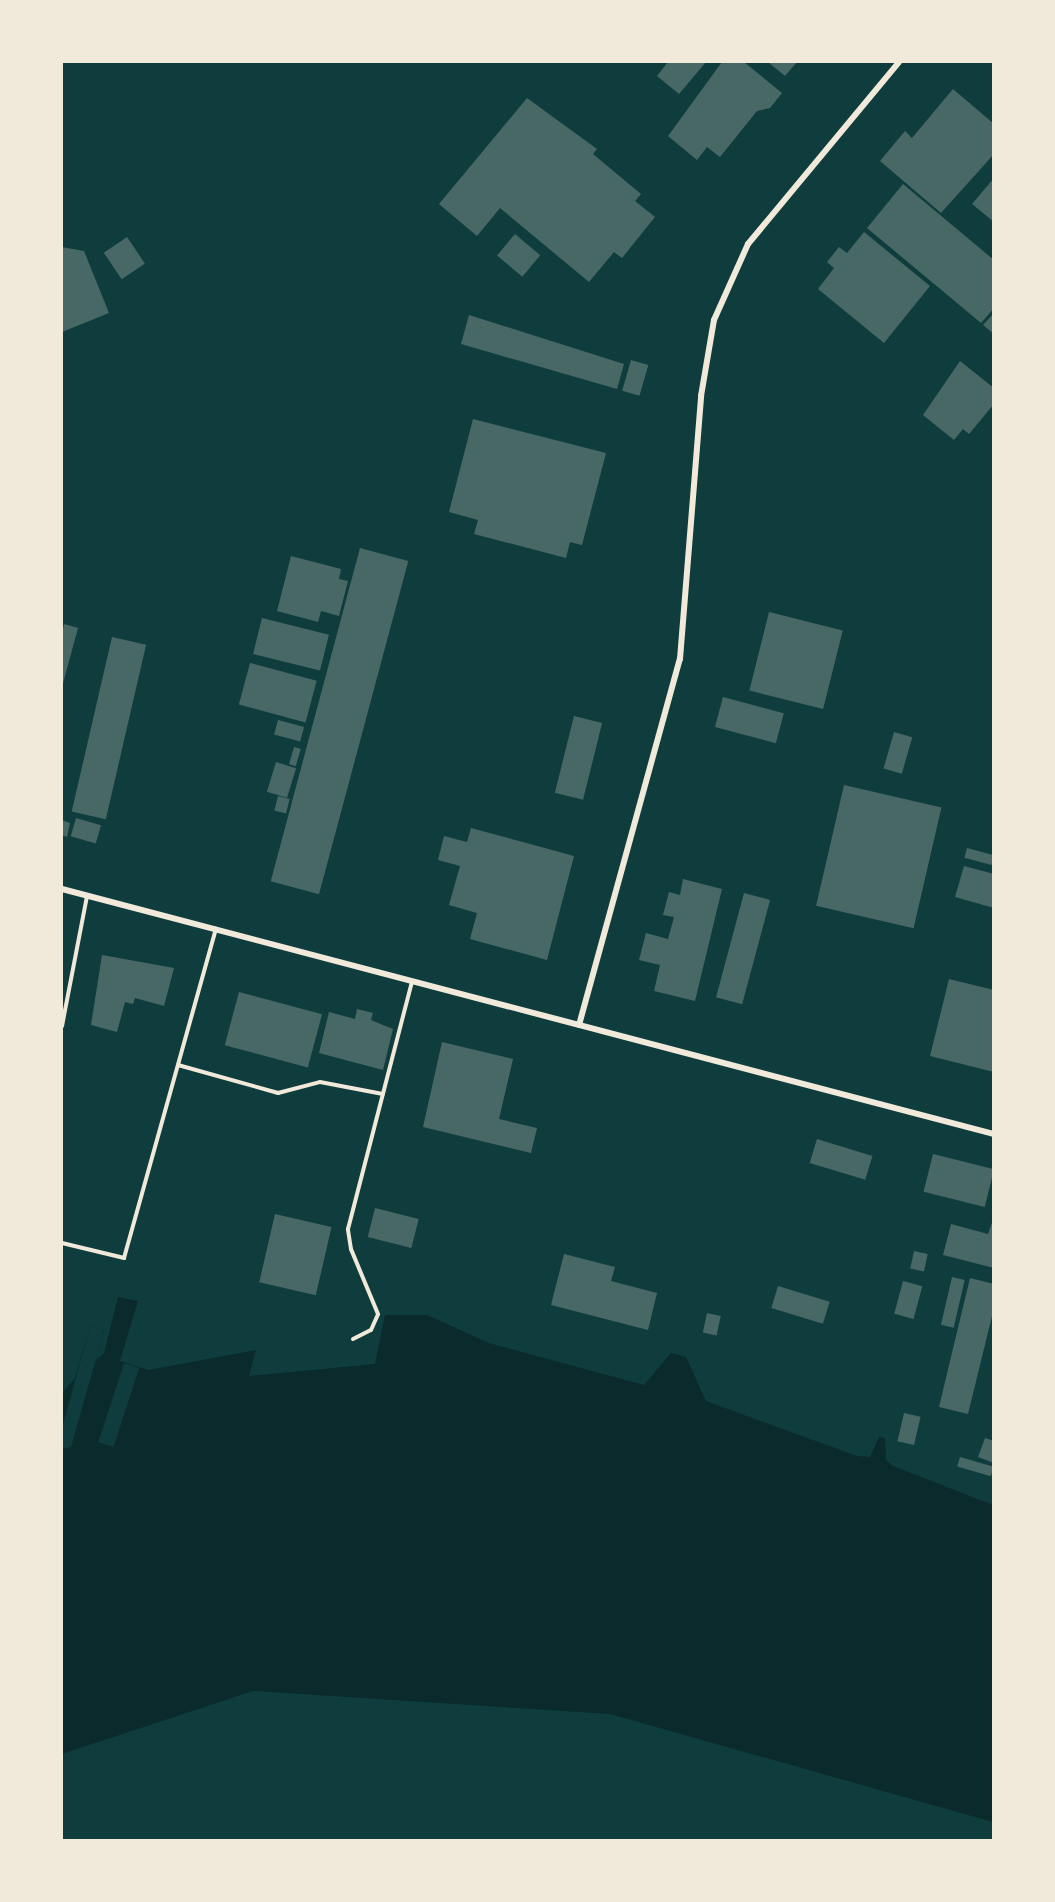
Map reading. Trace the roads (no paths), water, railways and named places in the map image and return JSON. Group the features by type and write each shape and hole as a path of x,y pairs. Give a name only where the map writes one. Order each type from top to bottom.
{"street":[{"path":"579,1025 681,650 701,396 714,320 748,244 899,62"},
{"path":"62,889 993,1134"}],"lane":[{"path":"62,1026 87,896"},
{"path":"62,1243 124,1258 216,929"},
{"path":"353,1339 371,1330 378,1314 351,1249 348,1229 412,981"},
{"path":"178,1065 278,1093 320,1082 383,1094"}],"water":[{"path":"118,1297 138,1301 120,1361 149,1370 256,1350 249,1376 375,1364 385,1315 427,1315 489,1343 644,1385 671,1353 686,1357 706,1401 857,1456 870,1457 879,1437 885,1438 886,1460 893,1466 993,1505 993,1822 610,1714 253,1691 62,1754 62,1393 75,1378 90,1326 104,1331 96,1360 104,1353"}]}
